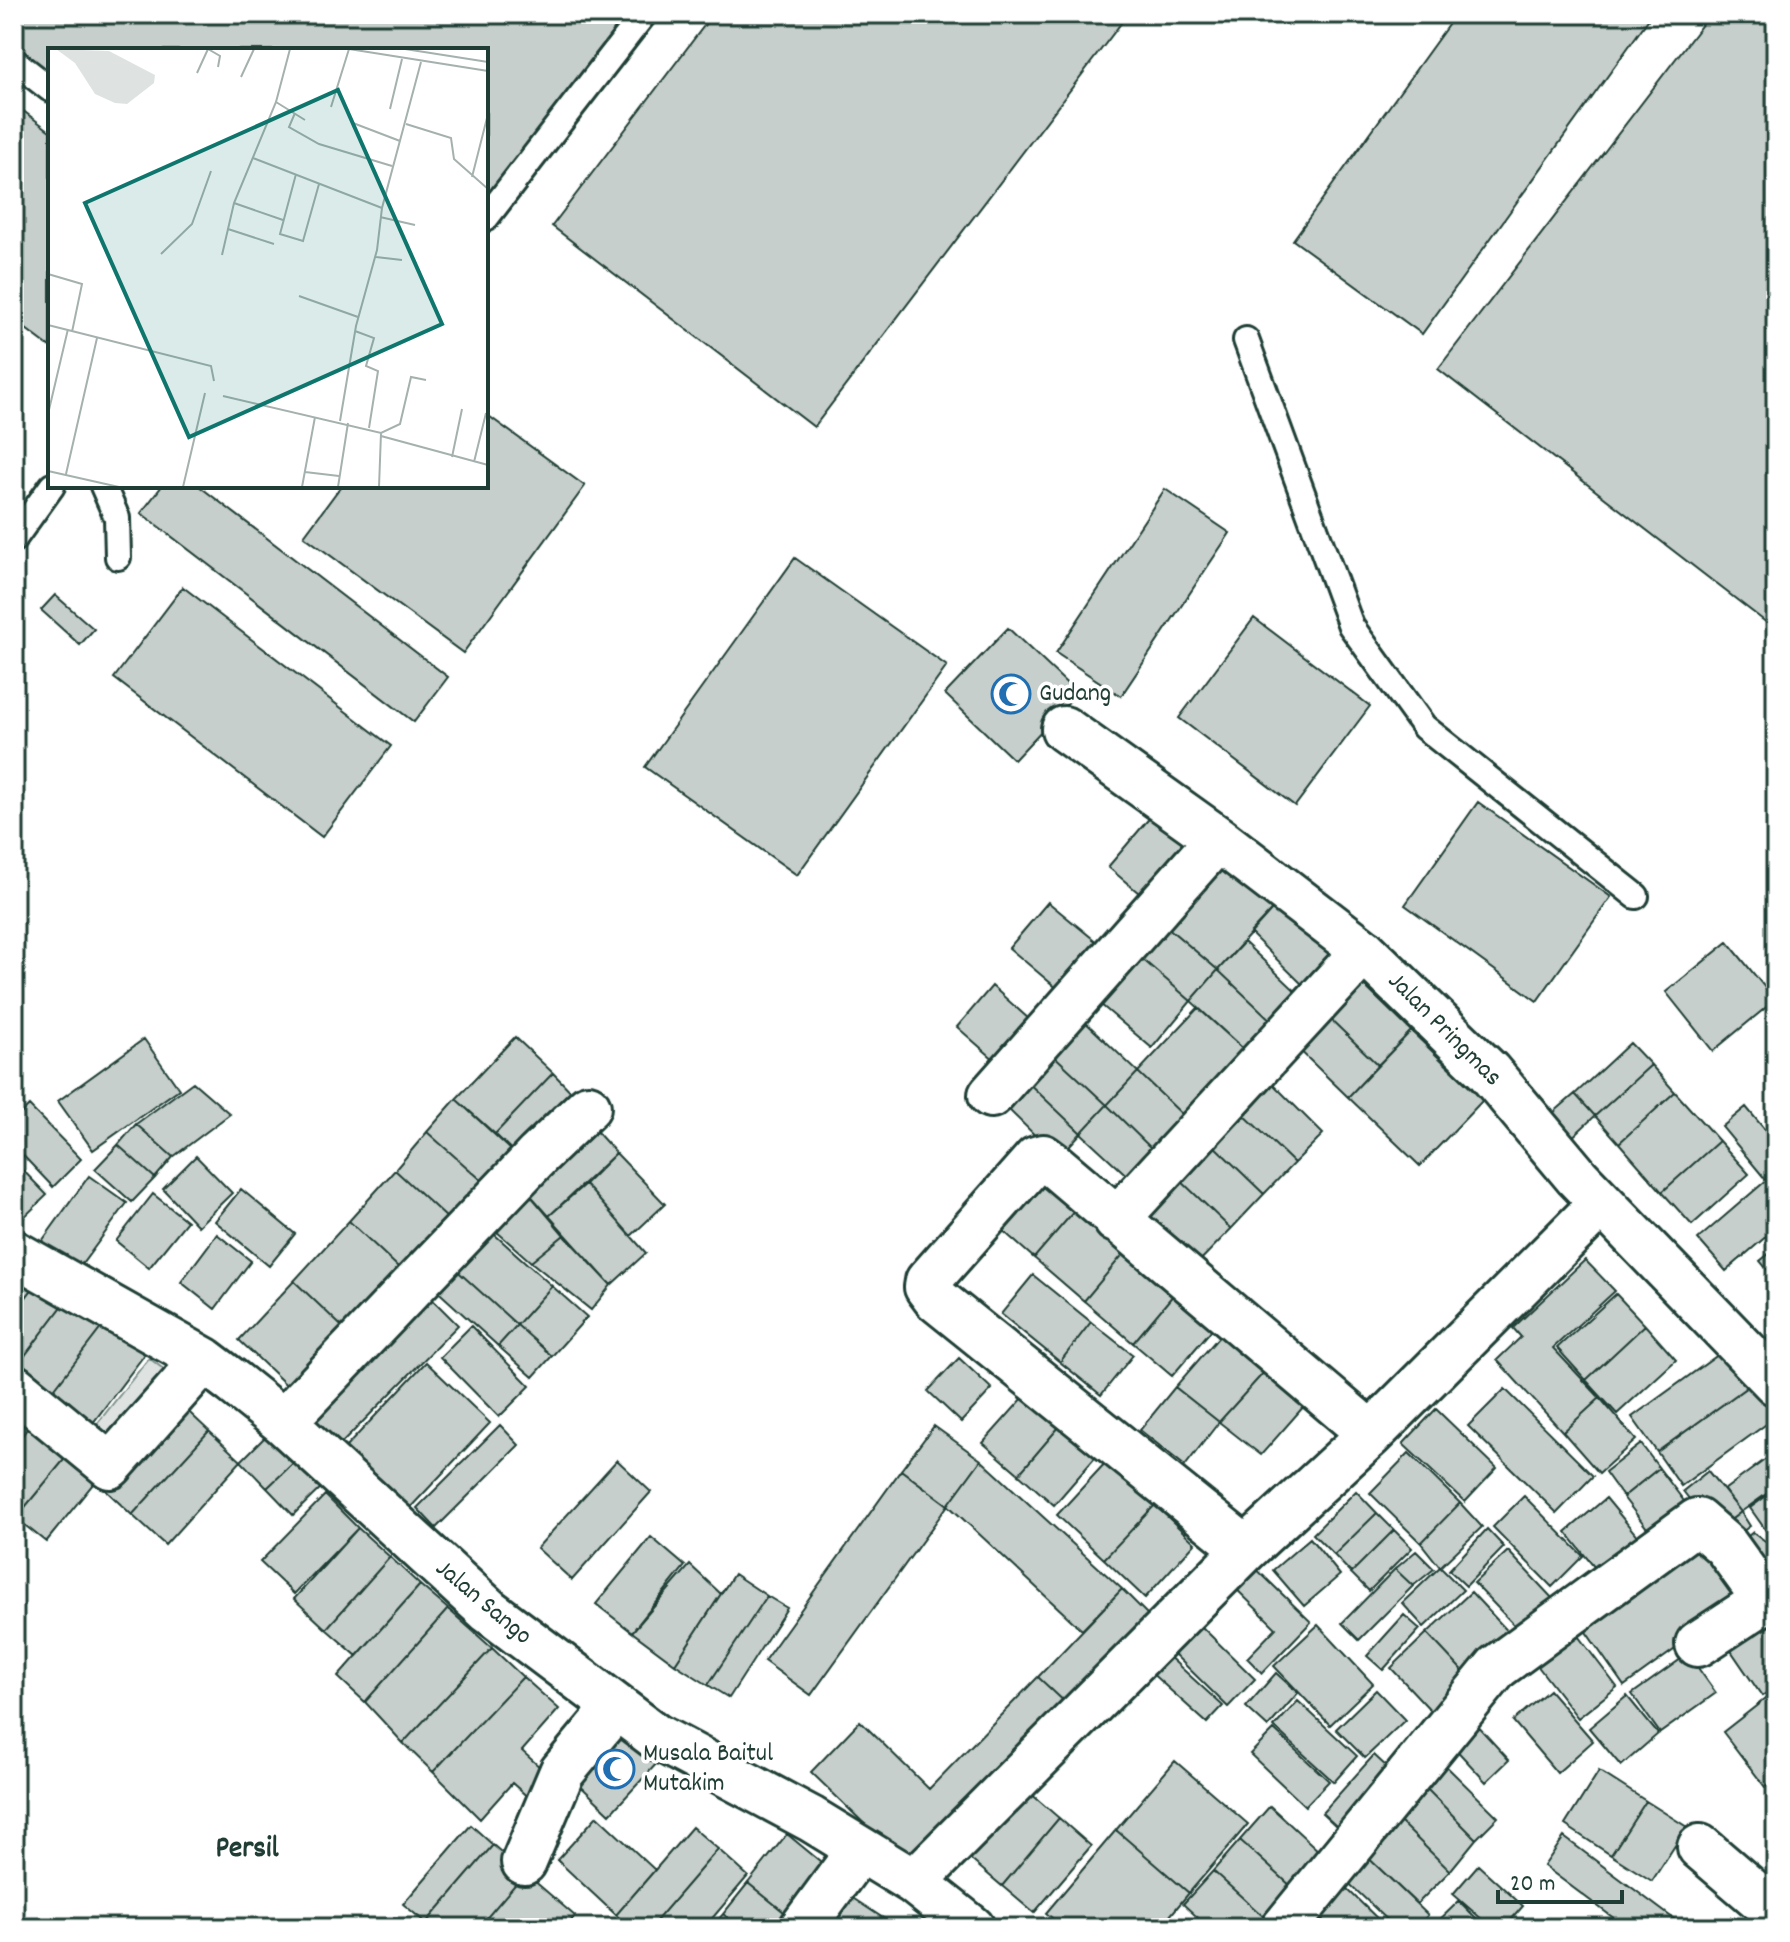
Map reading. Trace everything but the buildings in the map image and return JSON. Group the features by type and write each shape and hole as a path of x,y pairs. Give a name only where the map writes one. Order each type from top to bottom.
{"street":[{"name":"Jalan Pringmas","path":"1064,729 1218,839 1364,951 1489,1072 1602,1203 1707,1308 1776,1383"},
{"path":"991,1095 1218,839"},
{"path":"1116,1220 1364,951"},
{"path":"283,1422 538,1155 588,1107"},
{"path":"1246,1549 936,1299 927,1287 928,1281 1036,1159 1043,1157 1055,1166 1371,1434"},
{"path":"914,1882 1246,1549 1371,1434 1602,1203"},
{"name":"Jalan Sango","path":"14,1253 204,1360 283,1422 489,1611 655,1736 811,1819 914,1882 972,1928"},
{"path":"14,1387 110,1466 204,1360"},
{"path":"1284,1928 1497,1667 1697,1521 1726,1546 1770,1596 1698,1644"},
{"path":"524,1862 562,1772 616,1707"},
{"path":"1700,1847 1776,1912"},
{"path":"802,1928 860,1849"}],"lane":[{"path":"488,215 644,14"},
{"path":"14,61 48,87"},
{"path":"1246,340 1351,626 1424,727 1636,896"},
{"path":"14,539 51,488"},
{"path":"104,488 117,518 118,557"}],"shaded area":[{"path":"149,1358 175,1378 113,1459 86,1438"}],"place":[{"name":"Gudang","path":"1011,694"},
{"name":"Musala Baitul Mutakim","path":"615,1769"}],"district":[{"name":"Persil","path":"247,1850"}]}
